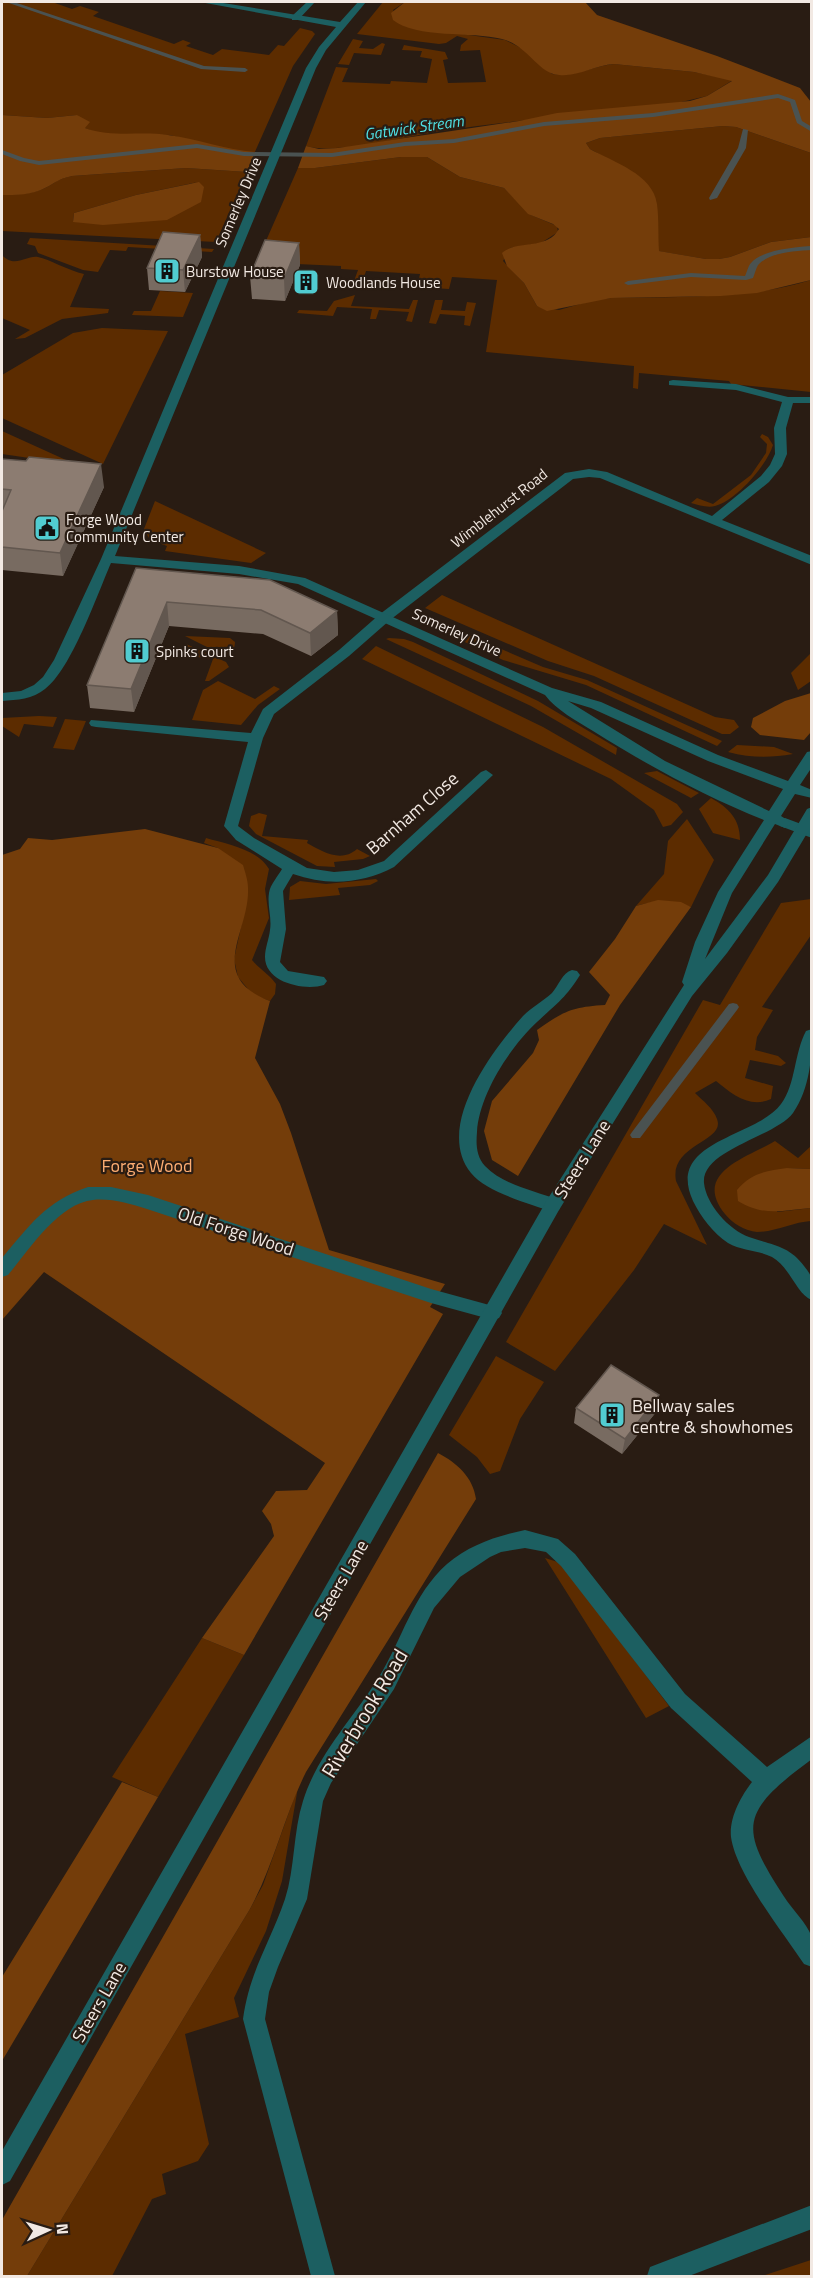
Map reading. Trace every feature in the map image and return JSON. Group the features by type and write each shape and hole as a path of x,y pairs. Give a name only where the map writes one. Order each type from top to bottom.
{"street":[{"path":"204,2 342,25"},
{"path":"295,18 311,2"},
{"name":"Somerley Drive","path":"2,697 24,695 39,688 55,671 107,559 316,57 362,2"},
{"path":"673,383 736,387 788,400 812,400"},
{"path":"714,520 765,479 776,466 781,454 782,420 788,400"},
{"name":"Wimblehurst Road","path":"385,617 569,476 589,473 603,476 812,561"},
{"name":"Somerley Drive","path":"107,559 275,576 323,590 547,691 596,705 713,758 810,795"},
{"name":"Barnham Close","path":"385,617 344,653 274,707 264,718 256,738 231,826 240,836 290,867 317,876 347,875 379,870 486,775"},
{"name":"Somerley Drive","path":"547,691 572,712 647,757 735,803 806,831"},
{"path":"96,723 256,738"},
{"name":"Steers Lane","path":"687,992 703,942 725,892 778,820 790,786 812,755"},
{"name":"Steers Lane","path":"2,2173 553,1205 687,992 722,949 806,831 812,812"},
{"path":"290,867 276,891 278,929 272,956 273,963 284,975 293,979 319,981"},
{"path":"553,1205 495,1183 477,1169 467,1148 469,1123 472,1107 490,1070 530,1019 558,996 572,975"},
{"path":"812,1035 804,1052 795,1093 787,1110 771,1123 701,1163 695,1176 702,1200 724,1230 739,1241 780,1253 787,1258 812,1293"},
{"name":"Old Forge Wood","path":"2,1270 45,1221 66,1203 88,1194 109,1194 148,1202 431,1296 493,1313"},
{"name":"Riverbrook Road","path":"323,2277 254,2019 258,1992 267,1965 296,1899 314,1801 324,1776 387,1682 416,1621 440,1584 466,1561 500,1544 525,1539 551,1545 568,1560 678,1701 767,1781"},
{"path":"812,1746 767,1781 753,1797 744,1816 741,1838 749,1859 812,1956"},
{"path":"659,2277 812,2217"}],"shaded area":[{"path":"2,2 52,2 72,9 80,6 99,12 93,16 174,44 183,40 191,43 186,46 213,55 222,49 269,55 278,45 284,46 300,28 315,34 293,66 254,154 237,153 170,135 100,134 85,128 77,115 47,118 2,115"},
{"path":"383,2 405,2 393,10 404,26 505,40 525,50 552,74 575,73 614,64 694,72 733,80 707,96 677,103 470,127 352,147 306,146 336,67 348,68 342,82 427,83 432,59 420,57 422,51 402,50 404,45 445,52 448,59 443,60 448,83 486,82 480,50 460,51 461,45 468,39 457,36 446,43 439,44 357,34"},
{"path":"353,39 363,41 359,48 373,49 382,43 385,44 381,55 354,53 349,65 338,64"},
{"path":"723,126 736,127 811,153 811,237 771,242 719,259 658,251 656,200 640,177 590,149 586,143 600,138"},
{"path":"401,157 427,157 460,177 504,188 531,215 557,226 558,232 541,243 510,248 503,261 524,283 537,306 559,310 594,300 611,298 737,294 811,280 811,392 731,384 729,381 639,373 638,389 633,388 634,366 486,352 497,280 452,277 449,289 417,287 420,274 366,271 361,286 358,286 359,281 354,281 358,270 341,269 341,266 258,259 298,168 315,168"},
{"path":"186,168 247,172 216,242 2,231 2,195 35,192 72,176","holes":["198,182 73,221 74,213 136,195"]},
{"path":"30,238 214,249 212,252 128,247 126,251 110,250 98,272 83,270 38,253 35,246 27,244"},
{"path":"2,255 11,261 38,257 84,274 70,307 109,309 108,313 62,319 25,338 15,339 30,330 2,318"},
{"path":"160,291 193,293 183,317 132,315 134,311 151,311"},
{"path":"355,295 351,306 409,309 413,300 418,300 412,322 406,321 409,312 379,310 376,319 370,319 372,309 337,307 333,316 297,313 299,310 327,311 334,301"},
{"path":"435,300 443,300 441,310 465,311 467,302 476,303 470,326 464,325 465,316 440,314 436,324 429,323"},
{"path":"102,328 168,331 103,464 2,418 2,375 73,333"},
{"path":"2,431 77,465 2,454"},
{"path":"762,434 768,437 773,445 770,453 758,472 741,490 715,506 691,503 697,498 713,504 751,475 766,453 767,444 760,437"},
{"path":"155,501 266,553 251,563 165,551 167,546 150,540 144,529"},
{"path":"442,595 715,717 734,720 739,727 730,734 722,734 594,676 548,661 425,608"},
{"path":"417,613 543,667 587,680 722,741 717,746 586,685 503,660 433,627"},
{"path":"185,636 230,638 235,644 231,652 225,655 226,647 207,647"},
{"path":"386,639 413,642 538,701 617,748 616,755 531,706"},
{"path":"186,644 226,662 229,667 209,681 205,681 213,659 190,656 191,652 183,651"},
{"path":"376,646 543,727 677,804 683,812 671,825 663,827 654,810 611,779 362,659"},
{"path":"811,653 811,681 798,690 791,673"},
{"path":"218,681 255,699 274,686 280,689 258,705 241,725 192,720 203,690"},
{"path":"57,717 53,727 24,724 19,737 2,726 2,718"},
{"path":"65,719 86,721 74,750 53,748"},
{"path":"737,745 774,747 793,754 760,757 728,752"},
{"path":"657,771 699,793 691,798 644,773"},
{"path":"711,798 723,806 736,820 740,840 713,833 699,809"},
{"path":"259,813 267,815 262,836 308,840 307,843 332,855 345,855 357,849 370,856 363,859 334,862 335,867 317,866 256,834 249,826 251,816"},
{"path":"687,819 714,860 691,907 664,902 636,906 664,874 668,841"},
{"path":"206,838 249,852 264,862 269,869 265,889 269,918 252,960 276,984 275,994 270,1001 253,995 238,977 234,959 245,909 218,848 204,843"},
{"path":"376,879 378,881 370,885 338,888 340,895 289,900 290,887 300,881 326,884"},
{"path":"811,899 811,935 762,1007 773,1010 757,1037 755,1050 778,1056 786,1063 781,1066 750,1060 745,1078 773,1086 771,1099 756,1102 742,1099 716,1081 695,1093 713,1111 718,1127 681,1159 676,1169 676,1181 707,1245 664,1224 634,1270 555,1371 506,1342 703,1000 720,1005 781,903"},
{"path":"775,1141 798,1158 811,1146 811,1169 787,1168 777,1212 811,1208 811,1221 757,1232 748,1230 739,1226 725,1214 716,1199 715,1187 719,1177 727,1168"},
{"path":"496,1356 544,1382 520,1419 500,1471 490,1474 477,1457 449,1435"},
{"path":"545,1558 561,1563 669,1706 646,1718"},
{"path":"202,1638 244,1655 158,1797 112,1777"},
{"path":"298,1787 282,1881 266,1931 234,1998 239,2017 185,2034 209,2144 198,2161 162,2174 166,2194 152,2199 112,2276 27,2276 250,1909 263,1885"},
{"path":"811,2260 811,2276 762,2276"}],"green space":[{"path":"405,2 585,2 597,15 717,56 800,88 811,102 811,153 736,127 723,126 600,138 586,143 590,149 631,170 648,185 657,204 659,251 719,259 771,242 811,237 811,280 757,293 611,298 547,311 537,306 524,283 507,266 502,253 516,246 547,240 559,229 553,224 528,214 504,188 460,177 427,157 401,157 315,168 298,168 306,146 319,149 338,148 519,121 557,113 690,101 707,96 732,81 694,72 614,64 559,75 545,70 519,47 502,39 430,32 403,26 393,20 391,13"},
{"path":"2,115 47,118 77,115 90,122 85,128 95,131 116,134 168,135 255,152 247,172 186,168 72,176 35,192 2,195"},
{"path":"199,182 204,187 201,202 167,220 103,225 73,222 74,213 136,195"},
{"path":"811,693 811,732 804,740 760,735 751,727 753,718 785,701"},
{"name":"Forge Wood","path":"145,829 218,848 243,865 248,885 247,904 235,952 235,966 239,979 250,991 270,1001 255,1058 280,1104 329,1250 445,1284 430,1307 443,1314 244,1655 202,1638 274,1536 271,1524 262,1511 276,1491 307,1490 325,1463 44,1272 2,1320 2,855 20,849 28,838 52,840"},
{"path":"658,900 681,902 691,907 620,1005 518,1176 492,1160 484,1131 492,1101 533,1053 539,1040 537,1030 569,1011 605,1005 610,995 589,972 615,939 636,906"},
{"path":"787,1168 811,1169 811,1208 765,1211 738,1201 737,1190 753,1176"},
{"path":"438,1453 452,1461 468,1477 476,1499 306,1772 266,1875 250,1909 27,2276 2,2276 2,2220"},
{"path":"122,1782 158,1797 2,2061 2,1977"}],"building":[{"path":"163,232 200,235 183,270 147,268"},
{"path":"265,240 299,243 284,279 250,276"},
{"name":"Forge Wood Community Center","path":"29,457 101,464 60,553 2,547 2,511 11,490 2,489 2,459 26,461"},
{"path":"136,568 270,580 337,611 310,633 261,610 167,602 131,689 87,685"},
{"name":"Bellway sales centre & showhomes","path":"611,1365 659,1395 625,1439 576,1408"}],"waterway":[{"path":"9,2 203,68 245,70"},
{"name":"Gatwick Stream","path":"2,152 22,160 39,163 197,146 244,154 332,155 405,144 454,141 544,124 653,115 778,96 793,101 799,122 812,130"},
{"path":"713,198 742,148 745,130"},
{"path":"628,283 691,275 746,278 750,276 754,264 768,257 789,250 812,248"},
{"path":"636,1135 733,1007"}],"place":[{"name":"Burstow House","path":"167,271"},
{"name":"Woodlands House","path":"306,282"},
{"name":"Forge Wood Community Center","path":"47,528"},
{"name":"Spinks court","path":"137,651"},
{"name":"Bellway sales centre & showhomes","path":"612,1415"}]}
